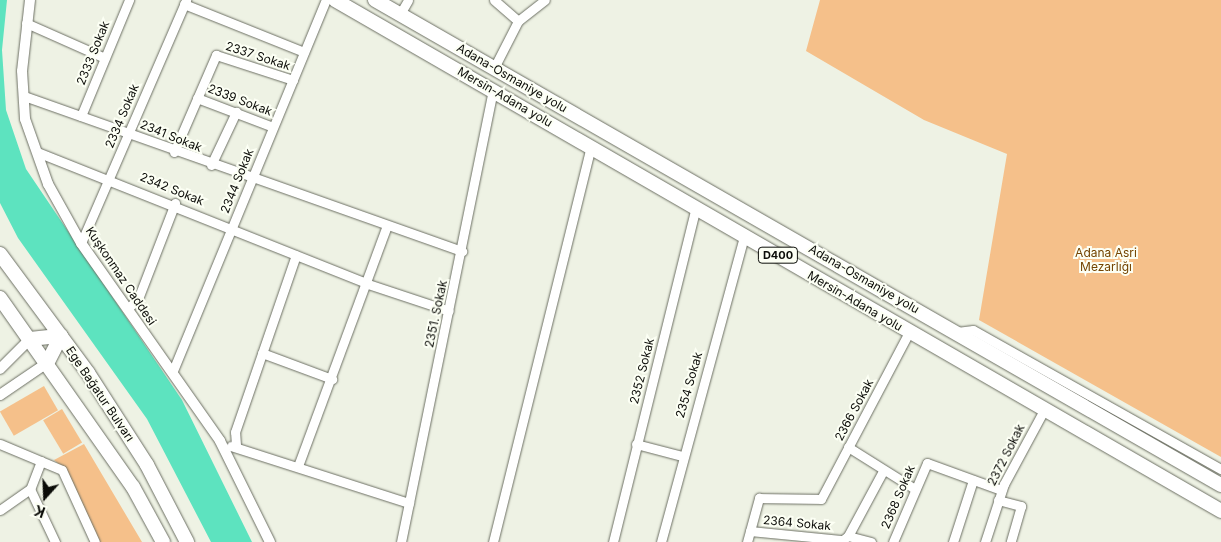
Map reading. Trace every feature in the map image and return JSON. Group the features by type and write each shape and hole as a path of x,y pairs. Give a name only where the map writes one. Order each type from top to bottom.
{"main road":[{"name":"Mersin-Adana yolu","path":"335,0 696,206 909,332 1221,511"},
{"name":"Adana-Osmaniye yolu","path":"375,0 1221,485"},
{"name":"Ege Bağatur Bulvarı","path":"0,254 61,336 147,466 187,542"},
{"name":"Ege Bağatur Bulvarı","path":"0,298 133,487 163,542"},
{"path":"30,339 61,336"},
{"path":"47,363 61,336"}],"street":[{"name":"Kuşkonmaz Caddesi","path":"30,0 26,23 25,119 48,184 81,243 224,448 270,542"},
{"name":"2333 Sokak","path":"81,116 129,0"},
{"name":"2344 Sokak","path":"172,372 326,0"},
{"path":"400,14 408,0"},
{"path":"494,0 518,22"},
{"path":"494,68 518,22 545,0"},
{"path":"185,2 304,52"},
{"name":"2334 Sokak","path":"81,243 185,2"},
{"path":"26,23 105,58"},
{"name":"2337 Sokak","path":"198,98 216,55 293,80"},
{"name":"2351. Sokak","path":"401,542 462,251 493,90"},
{"name":"2341 Sokak","path":"24,96 128,132 174,152 251,180 462,251"},
{"path":"174,152 198,98"},
{"name":"2339 Sokak","path":"198,98 273,126"},
{"path":"211,165 236,112"},
{"path":"493,542 592,147"},
{"name":"2342 Sokak","path":"37,152 109,177 232,226 296,255 368,284 449,311"},
{"path":"127,308 138,299 175,204"},
{"name":"2352 Sokak","path":"613,542 696,206"},
{"path":"298,466 368,284 387,226"},
{"name":"2354 Sokak","path":"660,542 682,456 744,236"},
{"path":"236,445 235,432 296,255"},
{"path":"957,332 973,330 1221,469"},
{"name":"2366 Sokak","path":"750,532 759,498 821,499 909,332"},
{"path":"0,369 30,339"},
{"path":"262,353 332,379"},
{"path":"0,395 47,363"},
{"name":"2372 Sokak","path":"985,542 1001,490 1044,410"},
{"path":"0,444 62,470 95,542"},
{"path":"636,444 682,456"},
{"path":"224,448 236,445 409,503"},
{"path":"848,447 883,471 915,489"},
{"path":"0,510 30,489 41,461"},
{"name":"2368 Sokak","path":"892,542 927,463 974,480"},
{"path":"843,539 883,471"},
{"path":"953,542 974,480 1001,490"},
{"path":"30,489 55,542"},
{"path":"998,500 1021,506 1011,542"},
{"path":"747,542 750,532"},
{"name":"2364 Sokak","path":"750,532 871,542"}],"green space":[{"name":"Adana Asri Mezarlığı","path":"820,0 1221,0 1221,457 979,320 1007,154 924,120 806,51"},
{"path":"44,386 58,410 14,436 0,411"},
{"path":"62,409 82,442 63,454 43,420"},
{"path":"84,444 142,542 98,542 67,471 54,460"}],"shaded area":[{"path":"0,0 7,0 2,50 6,110 26,169 182,400 252,542 211,542 147,419 18,238 0,203"}]}
